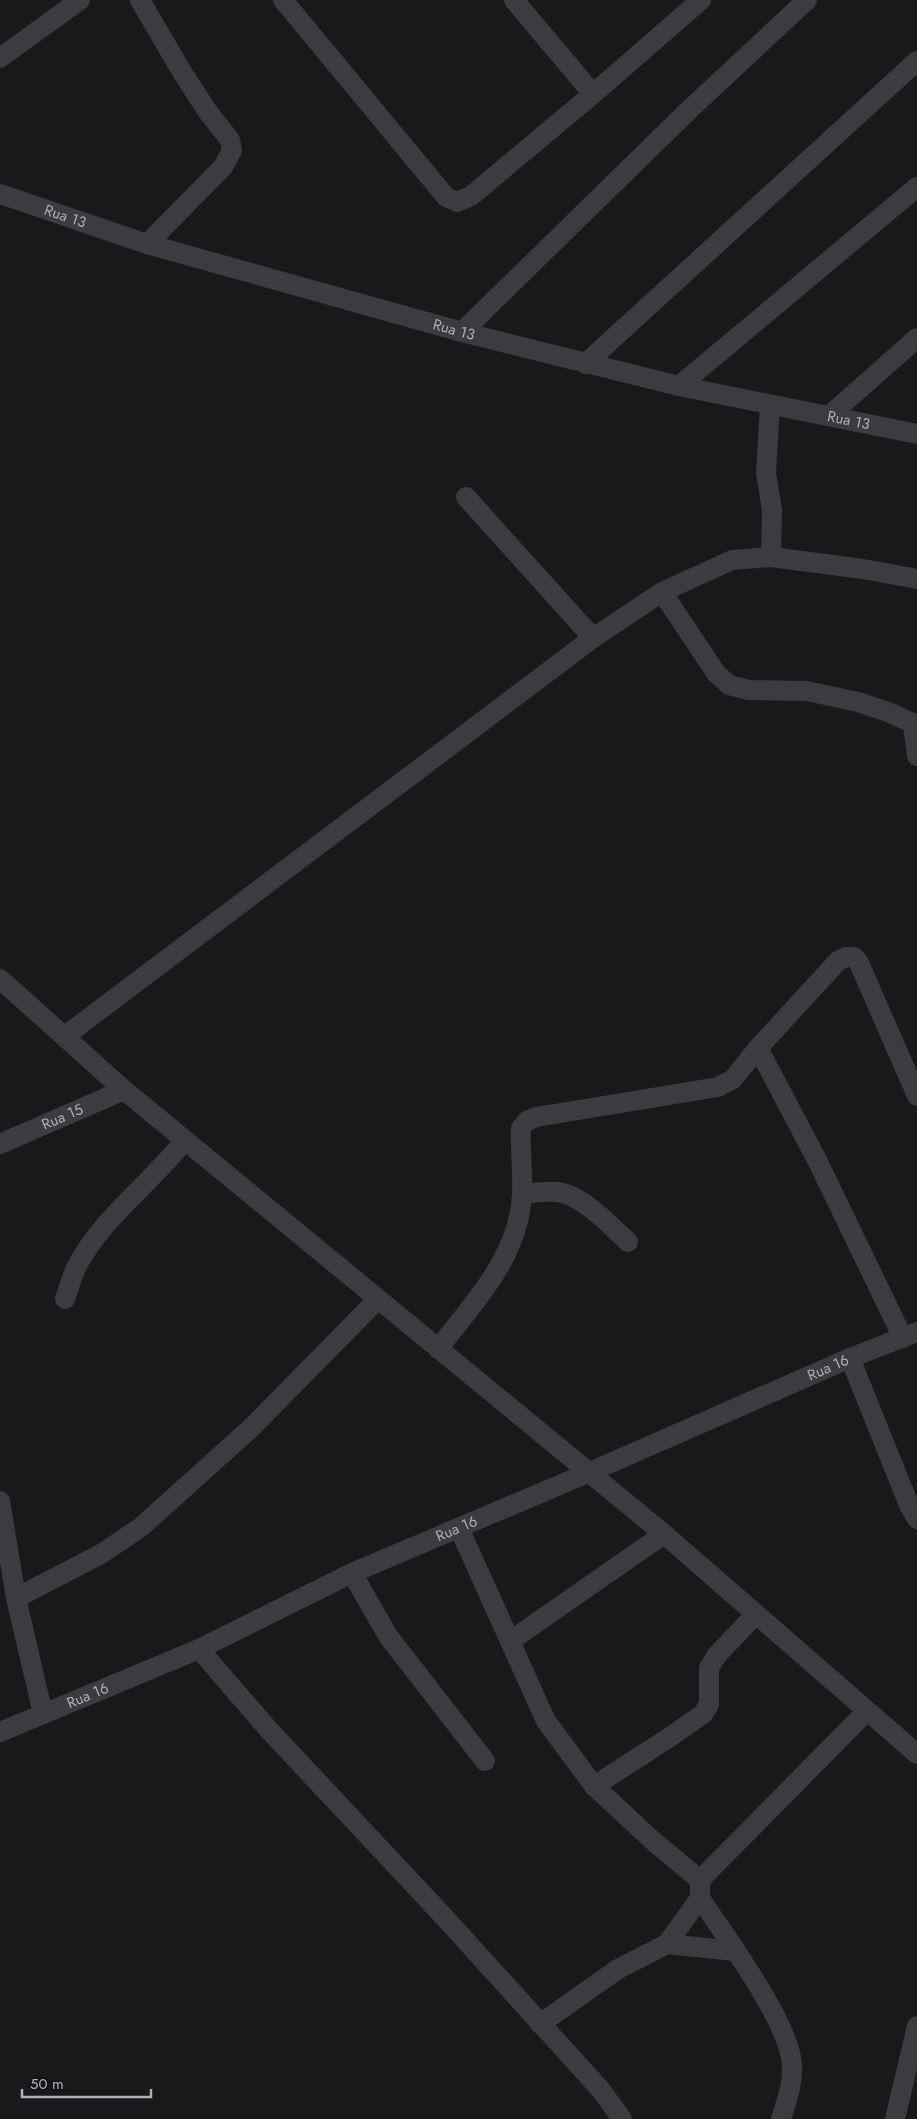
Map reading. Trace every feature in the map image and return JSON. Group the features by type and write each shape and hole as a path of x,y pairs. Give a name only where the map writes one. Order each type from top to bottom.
{"street":[{"path":"1,56 80,0"},
{"path":"140,0 208,112 230,140 232,150 223,167 148,244"},
{"path":"283,0 446,197 457,202 471,196 701,0"},
{"path":"514,0 593,94"},
{"path":"462,332 690,109 807,0"},
{"path":"584,364 917,61"},
{"path":"680,386 917,187"},
{"name":"Rua 13","path":"0,194 148,244 462,332 584,364 770,405 830,415 917,434"},
{"path":"830,415 917,338"},
{"path":"770,405 766,473 772,510 771,557"},
{"path":"466,497 593,638"},
{"path":"65,1036 593,638 662,592 732,560 771,557 863,569 917,580"},
{"path":"662,592 716,673 729,685 750,690 816,692 858,702 888,712 915,725 917,756"},
{"path":"438,1349 494,1277 508,1253 516,1229 522,1194 521,1128 527,1121 536,1117 718,1087 733,1079 758,1048 838,962 846,957 854,957 859,962 917,1096"},
{"path":"0,979 124,1090 590,1472 917,1754"},
{"path":"758,1048 910,1335"},
{"name":"Rua 15","path":"0,1144 124,1090"},
{"path":"65,1299 76,1267 96,1237 170,1159 185,1140"},
{"path":"522,1194 558,1192 571,1196 595,1212 628,1242"},
{"path":"16,1598 101,1554 141,1527 250,1429 378,1299"},
{"name":"Rua 16","path":"0,1732 199,1649 352,1573 590,1472 850,1358 910,1335"},
{"path":"850,1358 909,1506 917,1520"},
{"path":"0,1501 16,1598 43,1714"},
{"path":"459,1528 546,1722 594,1786 652,1840 700,1889 735,1951 774,2012 789,2049 792,2065 791,2086 781,2119"},
{"path":"510,1641 664,1534"},
{"path":"352,1573 388,1636 485,1761"},
{"path":"594,1786 643,1756 703,1714 708,1704 709,1668 717,1655 755,1615"},
{"path":"199,1649 269,1730 447,1920 601,2090 622,2119"},
{"path":"540,2024 618,1969 667,1944 700,1889 867,1711"},
{"path":"667,1944 735,1951"},
{"path":"895,2119 917,2026"}]}
